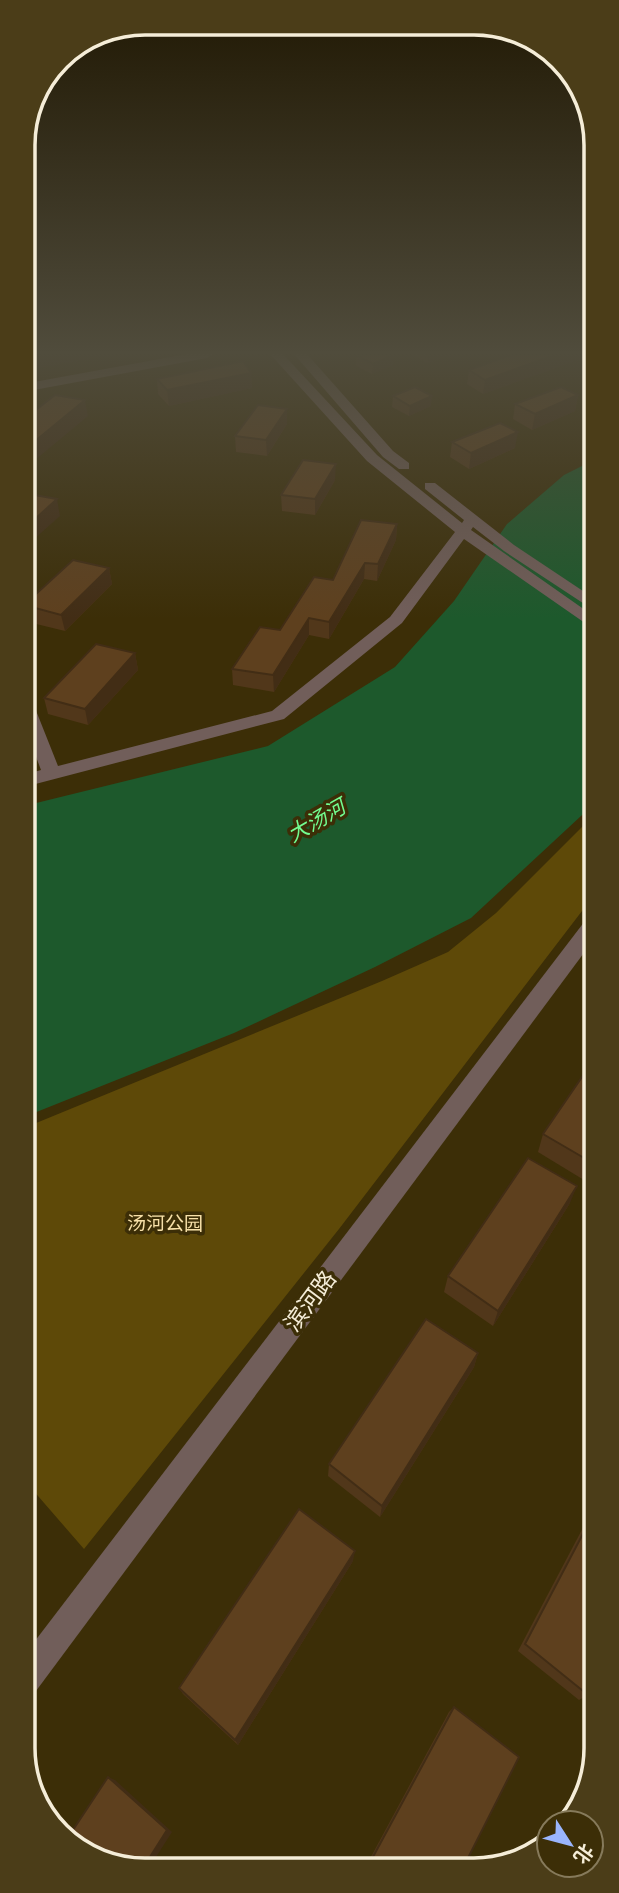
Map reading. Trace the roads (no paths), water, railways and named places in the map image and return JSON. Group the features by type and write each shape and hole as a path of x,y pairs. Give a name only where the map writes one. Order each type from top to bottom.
{"street":[{"path":"358,442 372,458 467,525 584,616"},
{"path":"378,442 467,525 509,548 584,599"},
{"path":"35,778 278,715 396,620 467,525"},
{"path":"35,731 52,774"},
{"name":"滨河路","path":"35,1667 584,938"}],"water":[{"name":"大汤河","path":"584,465 584,813 471,918 375,967 234,1033 35,1113 35,803 268,746 395,667 454,601 507,524 564,475"}],"park label":[{"name":"汤河公园","path":"165,1223"}]}
